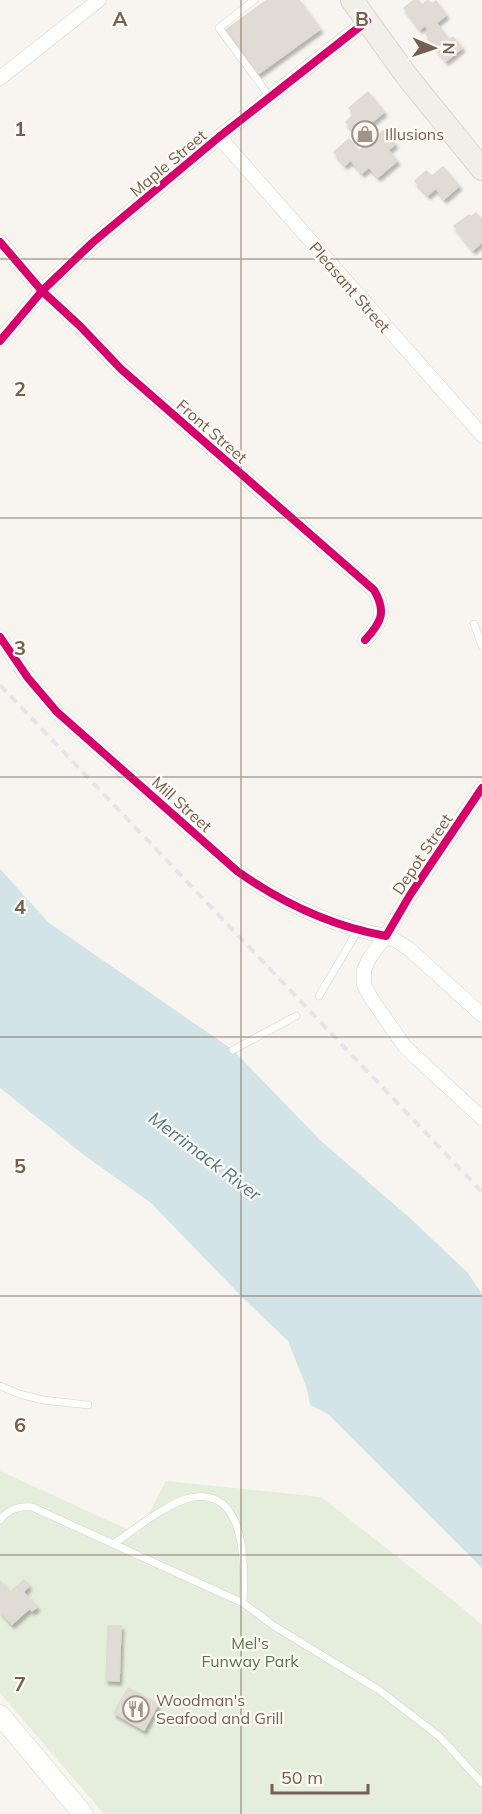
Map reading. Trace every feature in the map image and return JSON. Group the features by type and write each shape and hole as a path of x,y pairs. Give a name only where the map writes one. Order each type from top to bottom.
{"main road":[{"path":"362,8 406,75 482,169"},
{"path":"0,1715 82,1814"}],"street":[{"path":"0,78 99,0"},
{"name":"Maple Street","path":"0,341 42,291 92,243 270,97 362,8"},
{"name":"Pleasant Street","path":"219,137 482,435"},
{"name":"Front Street","path":"0,242 42,291 129,376 374,590 379,598 382,611 380,622 365,640"},
{"name":"Mill Street","path":"0,637 28,678 57,712 237,871 288,903 315,915 397,941 410,949 482,1015"},
{"name":"Depot Street","path":"482,788 370,957 364,970 364,985 405,1047 482,1118"}],"lane":[{"path":"254,0 219,28 270,97"},
{"path":"474,624 482,645"},
{"path":"319,996 358,930"},
{"path":"233,1050 296,1016"},
{"path":"0,1386 43,1400 88,1405"},
{"path":"113,1544 173,1504 190,1497 210,1498 225,1506 234,1517 241,1539 243,1603"},
{"path":"0,1520 6,1513 19,1506 32,1506 243,1603 274,1626 379,1690 440,1737 482,1783"}],"green space":[{"name":"Mel's Funway Park","path":"0,1471 138,1534 166,1481 321,1497 482,1625 482,1814 104,1814 0,1693"}],"water":[{"name":"Merrimack River","path":"0,869 49,923 233,1050 321,1141 411,1219 468,1273 482,1294 482,1568 328,1414 310,1405 307,1389 288,1341 151,1203 84,1155 0,1088"}],"building":[{"path":"267,0 299,0 320,29 258,74 226,30"},
{"path":"414,0 418,0 422,5 428,0 432,4 436,1 446,15 436,23 449,40 453,37 462,48 446,61 426,34 429,31 425,25 420,29 404,8"},
{"name":"Illusions","path":"368,92 384,112 367,126 376,137 383,131 395,144 388,150 397,161 378,177 369,167 362,173 351,160 345,165 334,152 349,139 359,151 366,145 346,122 354,114 349,108"},
{"path":"443,167 459,186 444,199 436,188 428,195 415,181 426,171 432,176"},
{"path":"476,213 482,220 482,242 473,250 454,226 469,215 471,217"},
{"path":"24,1580 29,1586 23,1592 37,1607 32,1611 30,1608 12,1624 0,1611 0,1581 10,1592"},
{"path":"108,1626 121,1626 119,1681 106,1680"},
{"name":"Woodman's Seafood and Grill","path":"128,1688 158,1704 144,1730 114,1713"}],"railway":[{"path":"0,685 482,1192"}],"cycle path":[{"path":"0,341 42,291 92,243 219,137 367,21"},
{"path":"0,242 42,291 121,369 374,590 380,605 380,617 375,628 365,640"},
{"path":"0,637 28,678 57,712 237,871 289,903 346,926 386,936 410,895 482,788"}],"place":[{"name":"Illusions","path":"365,134"},
{"name":"Woodman's Seafood and Grill","path":"136,1709"}]}
